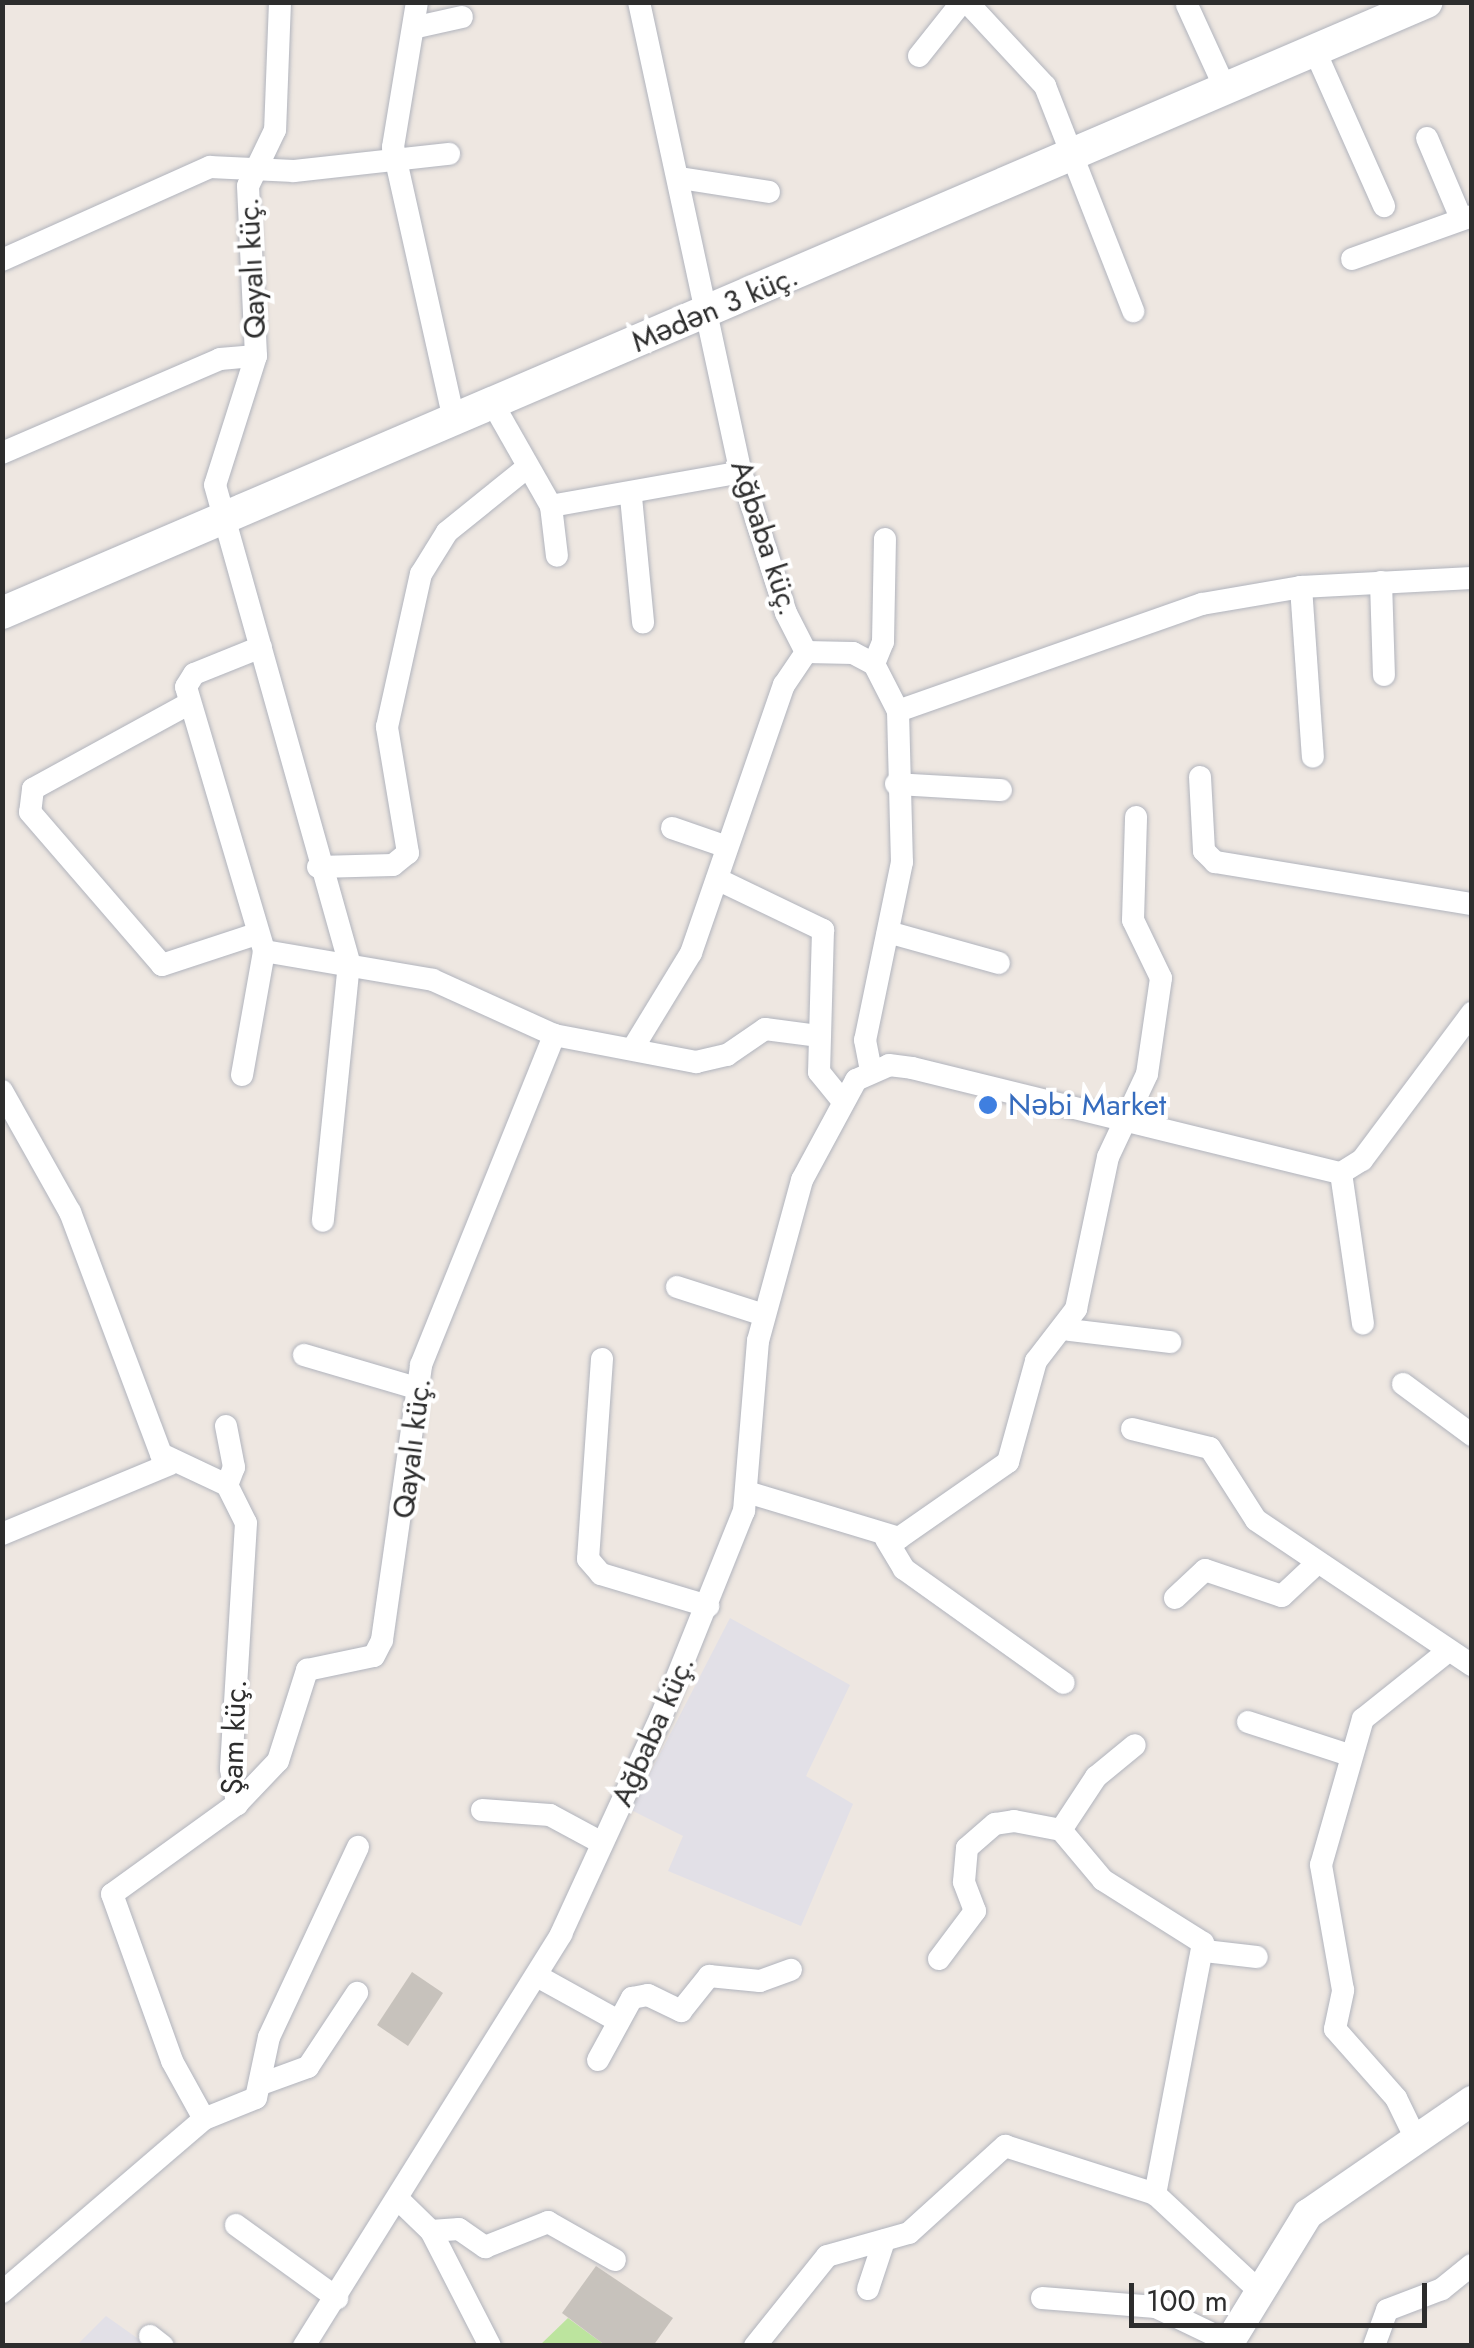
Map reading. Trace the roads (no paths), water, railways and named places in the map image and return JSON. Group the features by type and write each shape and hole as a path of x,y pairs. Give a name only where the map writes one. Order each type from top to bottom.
{"main road":[{"name":"Mədən 3 küç.","path":"2,613 708,314 1427,2"}],"street":[{"name":"Qayalı küç.","path":"280,2 275,130 250,169 256,356 216,466 222,519 318,867 349,963 324,1221"},
{"path":"417,2 417,27 398,92 395,160 408,182 418,282 454,420"},
{"name":"Ağbaba küç.","path":"639,2 741,472 806,652 853,652 874,664"},
{"path":"920,56 965,2 1031,65 1073,157 1133,310"},
{"path":"1188,5 1226,90"},
{"path":"417,27 462,17"},
{"path":"1316,51 1384,206"},
{"path":"1352,259 1466,217 1428,138"},
{"path":"2,260 185,175 448,154"},
{"path":"680,178 769,192"},
{"path":"2,452 220,359 256,356"},
{"path":"493,404 525,469 551,506 557,556"},
{"path":"318,867 393,865 408,852 387,727 421,574 448,532 525,469"},
{"path":"551,506 631,497 741,472"},
{"path":"631,497 643,622"},
{"path":"885,539 883,642 874,664 898,712 896,784 902,862 865,1040 871,1070 912,1068 1342,1172 1362,1160 1472,1013"},
{"path":"898,712 1110,630 1301,586 1472,578"},
{"path":"1381,582 1384,675"},
{"path":"1301,586 1313,756"},
{"path":"242,1075 259,943 190,704 194,674 260,647"},
{"path":"633,1048 676,982 717,879 784,685 806,652"},
{"path":"190,704 33,788 30,812 162,966 259,943 462,989 554,1034 696,1062 727,1055 765,1029 818,1036"},
{"path":"1200,777 1204,851 1215,862 1472,904"},
{"path":"896,784 1001,790"},
{"path":"747,1492 886,1539 916,1530 999,1473 1036,1361 1069,1330 1124,1120 1147,1074 1162,978 1134,920 1136,817"},
{"path":"672,828 727,847"},
{"path":"717,879 818,921 827,952 818,1036 819,1072 840,1099"},
{"path":"888,932 999,963"},
{"name":"Qayalı küç.","path":"237,1804 278,1761 307,1670 374,1656 382,1640 416,1388 554,1034"},
{"name":"Ağbaba küç.","path":"304,2346 537,1976 708,1606 747,1492 764,1315 802,1180 840,1099 871,1070"},
{"path":"2,1091 70,1212 170,1464"},
{"path":"1342,1172 1363,1323"},
{"path":"677,1287 764,1315"},
{"path":"1069,1330 1170,1342"},
{"path":"304,1355 416,1388"},
{"path":"602,1360 588,1559 600,1574 708,1606"},
{"path":"1403,1384 1472,1436"},
{"path":"2,1534 170,1464 228,1485 234,1466 226,1426"},
{"path":"1132,1430 1210,1448 1256,1520 1315,1565 1472,1665"},
{"name":"Şam küç.","path":"204,2119 172,2061 112,1894 237,1804 231,1769 246,1523 228,1485"},
{"path":"886,1539 904,1570 1064,1683"},
{"path":"1175,1598 1205,1570 1282,1596 1315,1565"},
{"path":"1415,2137 1396,2098 1334,2029 1343,1990 1321,1865 1346,1754 1374,1706 1447,1652"},
{"path":"1248,1722 1346,1754"},
{"path":"1061,1830 1096,1776 1135,1745"},
{"path":"482,1810 550,1815 602,1842"},
{"path":"939,1959 975,1911 963,1866 974,1835 1014,1821 1061,1830 1103,1880 1205,1952 1257,1957"},
{"path":"264,2083 269,2038 358,1847"},
{"path":"1155,2194 1205,1952"},
{"path":"598,2060 615,2018 640,1994 680,2011 709,1976 760,1981 791,1970"},
{"path":"537,1976 615,2018"},
{"path":"2,2292 204,2119 243,2108 264,2083 308,2067 357,1994"},
{"path":"1042,2298 1156,2307 1228,2344 1256,2288 1330,2193 1472,2100"},
{"path":"755,2346 827,2256 884,2241 922,2225 1005,2146 1155,2194 1256,2288"},
{"path":"399,2200 432,2230 490,2346"},
{"path":"432,2230 459,2229 485,2247 548,2222 615,2260"},
{"path":"236,2225 337,2298"},
{"path":"868,2289 884,2241"},
{"path":"1374,2346 1387,2310 1442,2290 1472,2266"}],"place":[{"name":"Nəbi Market","path":"988,1105"}]}
